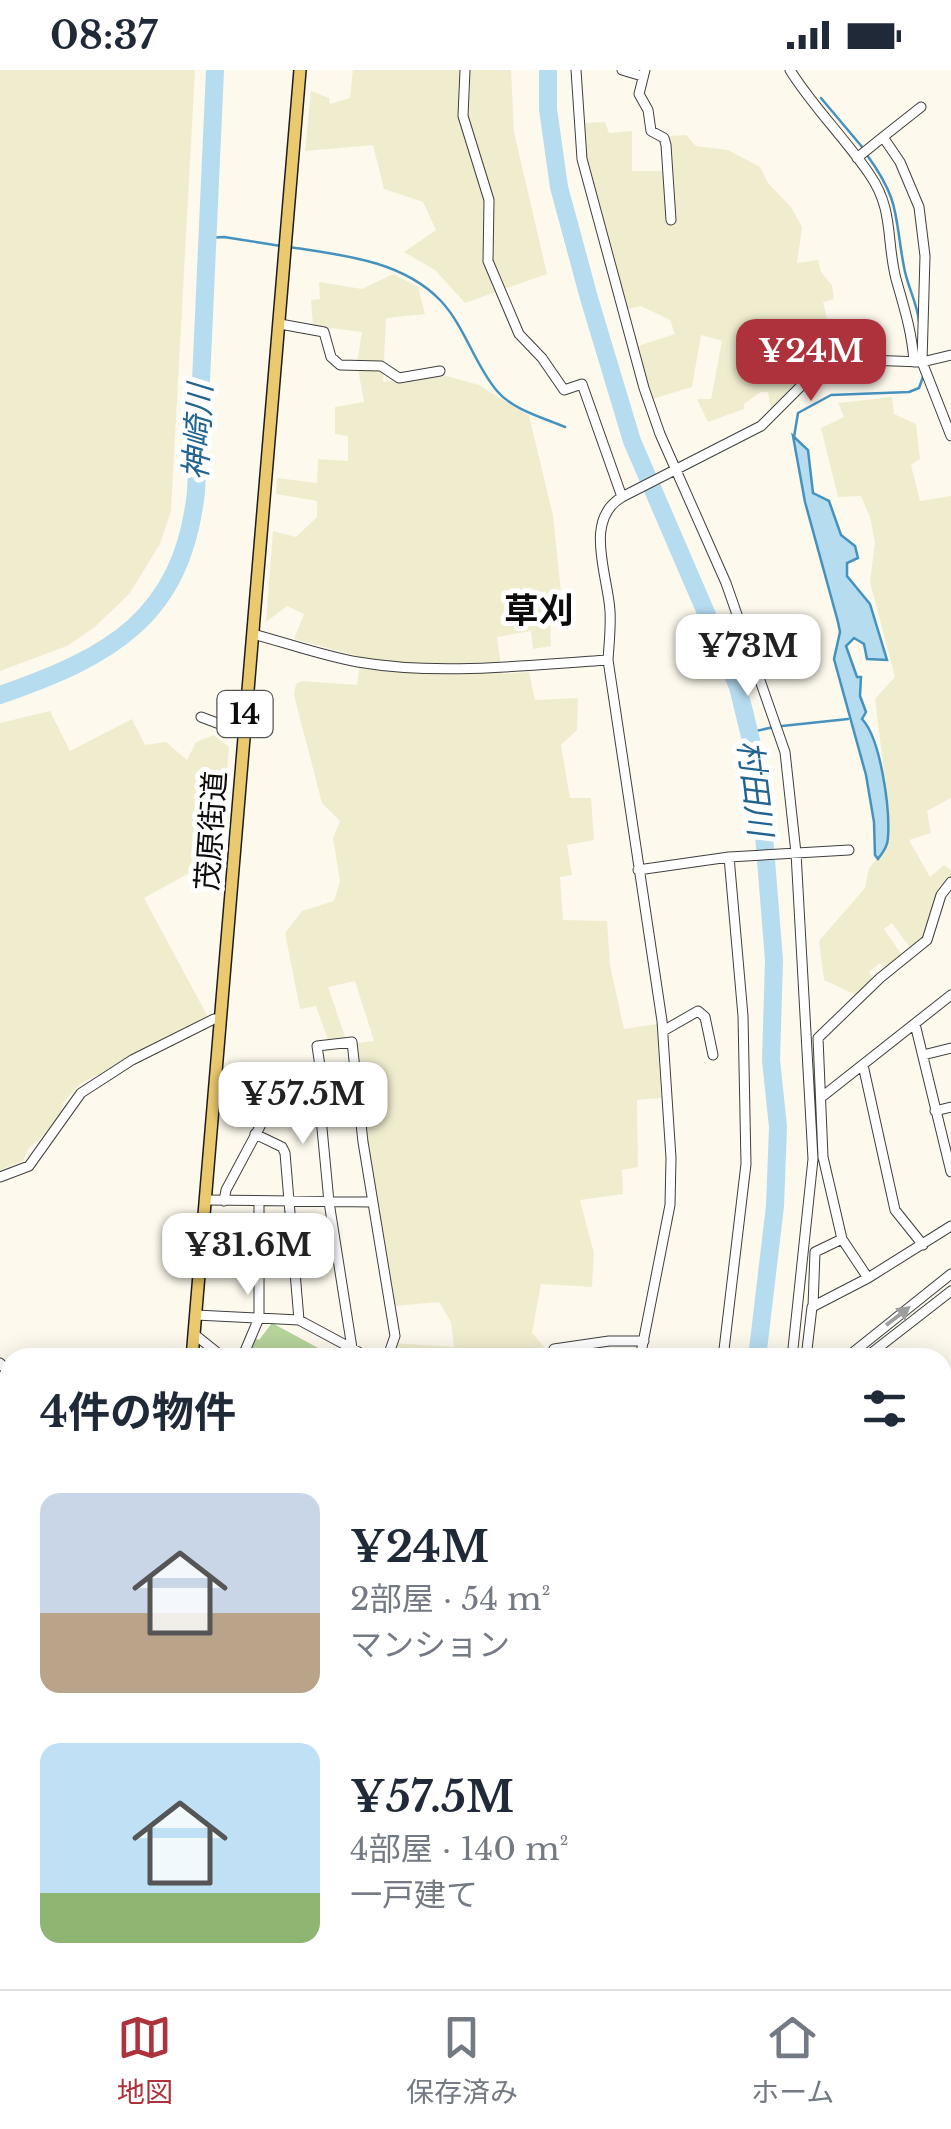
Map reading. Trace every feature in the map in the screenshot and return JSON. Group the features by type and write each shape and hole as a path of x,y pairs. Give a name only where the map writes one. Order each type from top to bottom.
{"main road":[{"name":"茂原街道","path":"193,1348 300,70"}],"street":[{"path":"465,70 463,116 489,200 487,255 496,283 519,334 564,390 582,384 622,497"},
{"path":"576,70 578,123 590,196 644,388 726,583 785,752 796,853 814,1159 793,1348"},
{"path":"622,70 643,73 640,94 648,110 651,131 664,138 666,145 671,220"},
{"path":"790,70 806,96 858,158 881,195 890,218 896,278 918,362 951,436"},
{"path":"858,158 921,107"},
{"path":"883,137 900,162 920,207 925,256 918,362"},
{"path":"280,324 324,332 331,358 340,365 380,366 398,378 440,371"},
{"path":"642,1348 670,1205 671,1158 662,1031 608,660 610,612 602,522 608,508 622,497 770,420 804,384 832,367 866,360 918,362 951,355"},
{"path":"252,634 358,662 389,665 485,668 608,660"},
{"path":"201,717 225,726 244,727"},
{"path":"638,870 729,857 849,850"},
{"path":"724,1348 746,1164 743,1016 729,857"},
{"path":"868,1278 842,1239 823,1157 818,1038 880,978 927,940 941,895 951,882"},
{"path":"823,1096 951,995"},
{"path":"662,1031 698,1011 705,1017 713,1055"},
{"path":"0,1177 30,1166 81,1092 132,1060 214,1019 220,1020"},
{"path":"915,1024 951,1172"},
{"path":"224,1201 226,1190 266,1117 321,1073 316,1046 352,1042 372,1202 396,1336 391,1348"},
{"path":"923,1055 951,1048"},
{"path":"863,1065 895,1210 923,1245"},
{"path":"317,1076 329,1202 352,1348"},
{"path":"935,1111 951,1107"},
{"path":"255,1134 282,1146 299,1320"},
{"path":"206,1200 372,1202"},
{"path":"249,1348 258,1318 259,1201"},
{"path":"813,1306 868,1278 951,1226"},
{"path":"806,1348 813,1306 815,1252 842,1239"},
{"path":"858,1348 951,1274"},
{"path":"878,1348 951,1290"},
{"path":"196,1316 299,1320 352,1348"},
{"path":"194,1334 212,1348"},
{"path":"561,1348 644,1341"}],"shaded area":[{"path":"0,70 195,70 171,511 160,544 130,593 95,627 67,646 0,671"},
{"path":"353,70 511,70 514,132 547,274 465,303 435,270 404,252 436,230 423,202 384,189 373,145 305,151 311,91 329,98 330,104 350,98"},
{"path":"605,122 609,133 632,131 632,171 669,171 667,136 686,135 696,146 728,150 760,167 802,227 797,263 818,260 821,272 832,285 834,299 823,302 832,340 848,338 867,322 880,336 872,341 870,357 820,366 814,346 798,349 802,376 771,410 768,392 761,392 744,404 744,409 708,422 697,399 711,399 722,341 701,335 692,387 652,399 635,347 675,334 670,320 641,306 625,310 587,162 581,123"},
{"path":"393,274 418,287 425,314 386,318 383,382 443,375 479,385 529,416 553,515 561,592 549,595 551,646 533,649 531,631 497,637 502,674 529,672 535,700 578,698 577,730 561,745 570,798 591,798 594,840 567,845 572,875 560,877 563,920 607,921 610,965 624,1029 657,1024 661,1098 637,1100 638,1167 622,1170 623,1194 580,1200 594,1253 592,1287 541,1284 532,1333 545,1348 393,1348 394,1343 454,1347 451,1322 439,1302 395,1306 365,1139 357,1043 374,1041 355,981 328,987 346,1039 328,1040 316,1006 300,1009 285,933 302,911 334,901 340,881 333,838 340,821 322,803 294,695 296,684 302,681 357,685 361,657 294,639 304,614 287,606 266,622 273,531 296,537 317,517 317,501 276,494 277,478 317,483 318,459 348,461 348,436 335,434 335,407 364,402 357,363 362,332 313,326 311,300 320,299 319,282 362,289"},
{"path":"892,397 894,414 916,424 920,459 911,465 920,501 951,496 951,798 927,811 931,833 909,840 930,877 944,865 951,870 951,876 935,897 925,938 911,949 892,923 884,929 902,955 886,969 880,963 869,972 874,980 856,995 824,980 819,941 865,888 869,868 887,846 889,812 875,699 895,677 870,582 875,543 870,517 861,496 838,497 821,428 844,417 838,403"},
{"path":"50,711 70,751 132,719 145,745 166,742 187,760 196,742 214,735 229,747 220,856 144,898 208,1017 80,1084 63,1103 60,1121 29,1148 23,1161 0,1170 0,723"}],"green space":[{"path":"272,1323 318,1348 251,1348 255,1338 259,1340"}],"water":[{"path":"793,436 808,450 813,493 829,501 841,535 855,546 858,558 847,563 847,576 870,604 887,660 867,659 864,644 854,638 846,646 857,677 861,677 860,696 866,712 862,719 874,742 886,793 888,840 878,859 866,775 834,659 840,632 838,622 805,502"}],"waterway":[{"name":"神崎川","path":"0,695 75,665 134,627 157,602 175,572 188,536 196,492 215,70"},
{"name":"村田川","path":"548,70 548,109 559,187 589,298 632,441 738,687 759,773 774,960 771,1060 778,1127 775,1206 758,1348"},
{"path":"821,98 863,148"},
{"path":"867,155 891,197 905,274 919,321"},
{"path":"206,238 281,246"},
{"path":"289,247 369,262 424,287 449,310 482,369 504,398 565,427"},
{"path":"794,437 798,413 831,395 909,392 919,388 924,374"},
{"path":"782,726 848,719"},
{"path":"751,732 774,727"}],"district":[{"name":"草刈","path":"539,610"}]}
